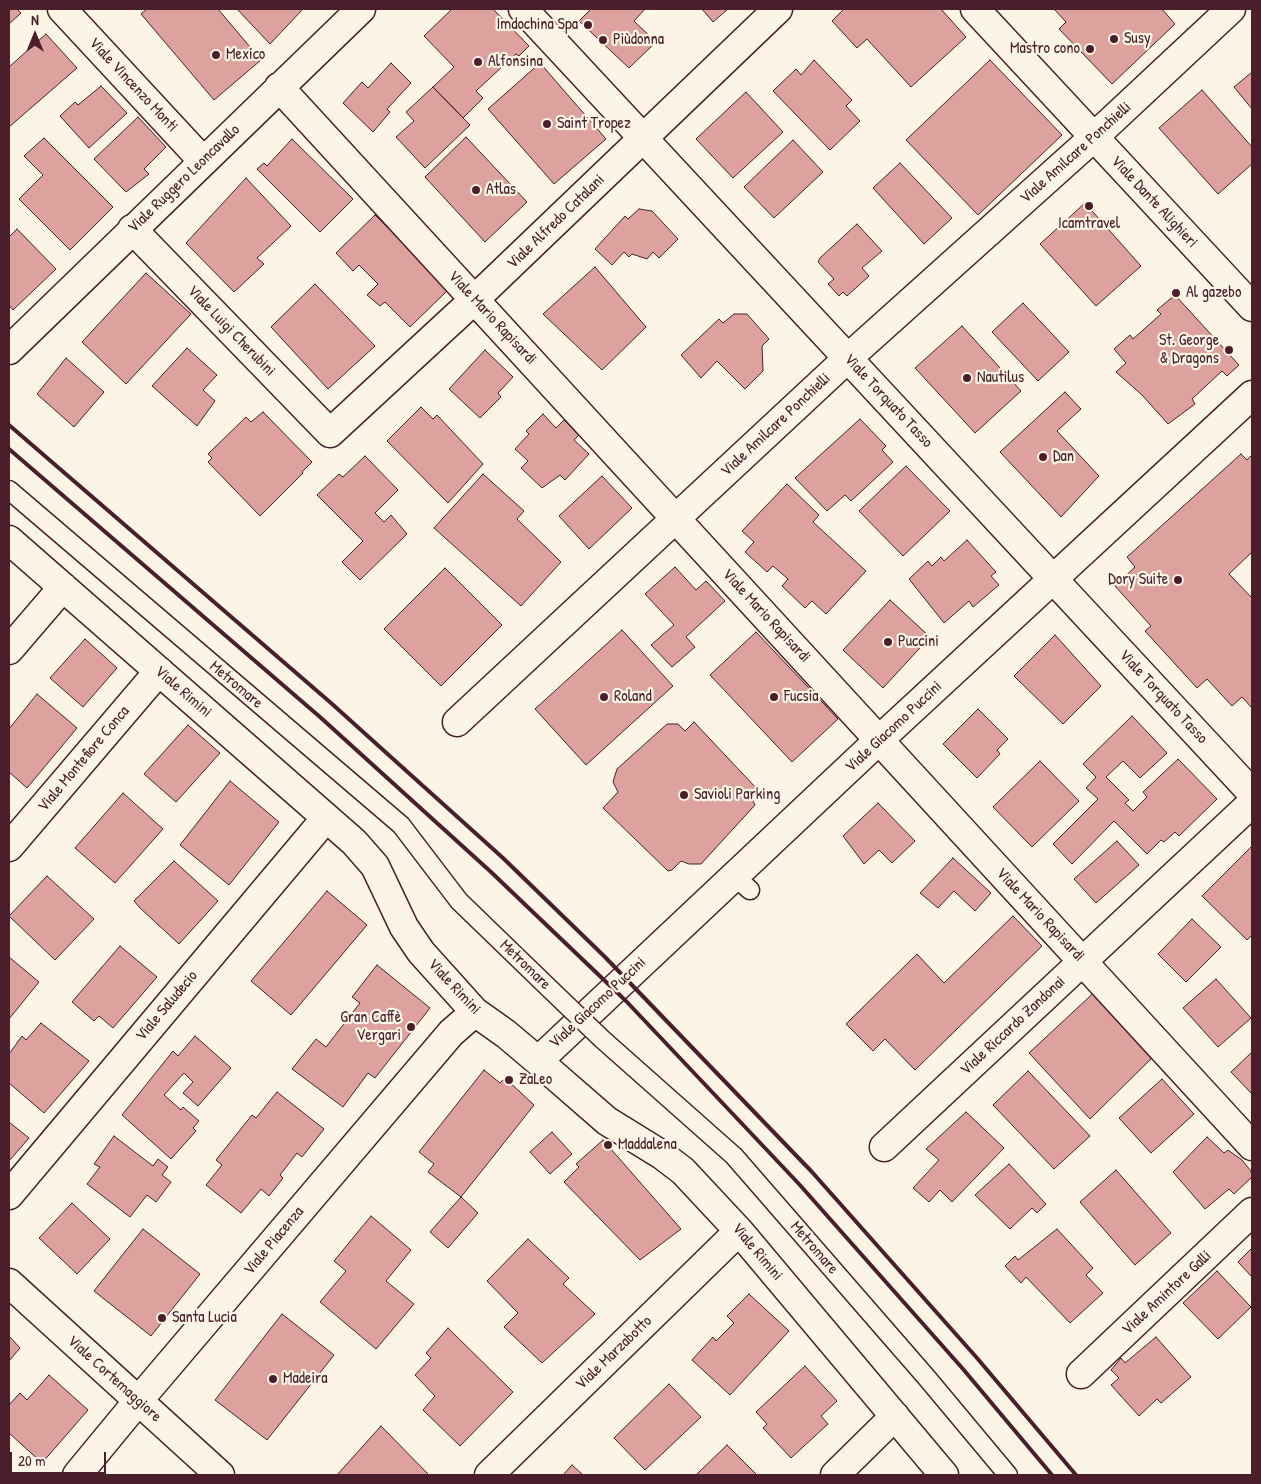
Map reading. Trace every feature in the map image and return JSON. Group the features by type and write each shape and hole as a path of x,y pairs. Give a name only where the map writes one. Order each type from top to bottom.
{"street":[{"name":"Viale Vincenzo Monti","path":"62,9 203,160"},
{"name":"Viale Ruggero Leoncavallo","path":"9,350 361,9"},
{"name":"Viale Torquato Tasso","path":"523,9 1252,793"},
{"name":"Viale Alfredo Catalani","path":"330,433 474,300 778,9"},
{"name":"Viale Dante Alighieri","path":"975,9 1252,307"},
{"name":"Viale Amilcare Ponchielli","path":"458,722 848,358 1094,138 1231,9"},
{"name":"Viale Mario Rapisardi","path":"279,87 1252,1146"},
{"name":"Viale Luigi Cherubini","path":"132,229 330,433"},
{"name":"Viale Giacomo Puccini","path":"538,1061 742,883 880,740 1252,395"},
{"name":"Viale Rimini","path":"9,540 354,842 375,866 404,926 422,952 474,1012 506,1034 606,1121 662,1155 683,1171 739,1231 944,1475"},
{"path":"9,650 63,587"},
{"name":"Viale Montefiore Conca","path":"9,847 159,671"},
{"name":"Viale Riccardo Zandonai","path":"884,1147 1252,803"},
{"name":"Viale Saludecio","path":"9,1195 326,818"},
{"name":"Viale Piacenza","path":"78,1475 138,1401 450,1033 474,1012"},
{"name":"Viale Amintore Galli","path":"1081,1374 1252,1212"},
{"name":"Viale Marzabotto","path":"489,1475 739,1231"},
{"name":"Viale Cortemaggiore","path":"9,1283 220,1475"},
{"path":"835,1475 895,1416"}],"lane":[{"name":"Metromare","path":"9,490 401,825 459,901 602,1039 734,1156 928,1378 1008,1475"}],"building":[{"path":"9,9 17,9 21,13 9,24"},
{"name":"Mexico","path":"147,9 218,9 261,60 214,100 141,14"},
{"path":"237,9 303,9 270,44"},
{"name":"Alfonsina","path":"452,9 493,9 529,46 519,56 516,54 476,91 483,98 463,118 433,87 454,67 424,36"},
{"path":"591,9 645,9 634,21 656,42 629,68 579,21"},
{"path":"702,9 728,9 713,22"},
{"path":"844,9 941,9 966,37 911,87 867,39 857,48 832,21"},
{"name":"Susy","path":"1054,9 1162,9 1175,24 1112,84 1059,29 1066,22"},
{"path":"46,34 77,68 9,127 9,67"},
{"path":"814,60 852,100 846,106 860,121 830,150 773,91 796,69 801,75"},
{"path":"990,60 1062,135 978,215 906,140"},
{"path":"391,63 411,83 387,109 390,112 373,132 343,103 362,82 368,88"},
{"name":"Saint Tropez","path":"540,63 606,139 554,184 488,109"},
{"path":"1252,72 1252,109 1234,87"},
{"path":"101,86 127,113 89,148 60,116 75,102 78,105"},
{"path":"433,87 470,125 425,168 396,137 414,121 406,112"},
{"path":"1202,90 1252,147 1252,164 1218,194 1159,128"},
{"path":"746,92 783,132 733,178 696,139"},
{"path":"138,117 166,147 144,169 149,174 126,192 94,159"},
{"name":"Atlas","path":"466,137 527,202 485,242 425,177"},
{"path":"44,138 113,207 70,250 19,199 43,175 24,156"},
{"path":"292,139 353,199 320,232 257,169 264,163 267,166"},
{"path":"793,140 823,172 774,218 744,187"},
{"path":"900,163 952,218 924,244 873,188"},
{"path":"246,178 291,226 257,258 264,264 234,292 186,243"},
{"path":"1085,203 1141,266 1096,306 1040,244"},
{"path":"639,209 652,211 678,239 659,258 653,252 647,259 632,254 629,257 624,252 612,265 595,249 625,216 628,219"},
{"path":"375,215 449,289 410,327 385,302 380,306 367,295 378,284 359,265 353,271 336,253"},
{"path":"857,224 882,251 862,268 869,276 847,296 843,292 839,296 828,284 834,279 818,262"},
{"path":"17,229 56,269 13,310 9,305 9,237"},
{"path":"595,267 646,327 602,370 543,314"},
{"path":"146,273 191,314 126,384 82,342"},
{"path":"315,284 375,346 328,389 271,327"},
{"path":"1175,295 1239,365 1227,376 1222,371 1192,399 1195,404 1168,424 1142,395 1116,372 1126,363 1114,349 1130,335 1133,339 1161,314 1157,310"},
{"path":"1023,303 1069,352 1038,381 992,332"},
{"path":"734,314 747,314 769,339 762,346 763,371 745,389 717,361 701,378 681,355 719,319 723,323"},
{"name":"Nautilus","path":"962,326 1021,391 975,433 915,368"},
{"path":"187,348 217,375 203,390 215,401 197,426 152,386"},
{"path":"485,350 513,377 498,393 501,397 480,418 449,389"},
{"path":"66,358 104,392 74,427 37,394"},
{"name":"Dan","path":"1065,392 1081,409 1057,431 1099,476 1061,517 1000,452"},
{"path":"421,407 433,419 437,415 483,464 448,503 387,441"},
{"path":"263,412 312,462 260,516 208,462 212,458 208,454 246,417 251,422"},
{"path":"543,414 556,428 564,420 579,435 574,440 589,454 565,480 560,475 542,488 521,468 528,461 515,449 529,434 526,431"},
{"path":"860,419 886,446 882,450 893,462 851,501 845,495 827,511 795,478"},
{"name":"Dory Suite","path":"1241,454 1247,460 1252,455 1252,552 1229,574 1252,598 1252,708 1242,697 1232,706 1207,679 1197,688 1145,631 1151,626 1115,586 1135,567 1127,557"},
{"path":"365,456 398,490 375,513 384,522 391,515 407,534 360,580 342,562 363,541 317,495 339,474 343,477"},
{"path":"906,466 950,511 903,556 859,511"},
{"path":"483,474 524,511 517,519 561,562 521,606 434,528"},
{"path":"602,476 632,508 589,549 559,516"},
{"path":"787,484 819,515 813,522 866,571 826,614 812,601 805,608 782,586 788,579 773,566 767,572 745,552 754,542 742,531"},
{"path":"967,540 996,572 991,576 999,585 973,607 969,601 944,623 909,579 928,561 932,566 941,557 944,561"},
{"path":"675,567 696,590 706,581 725,601 686,637 695,647 672,667 651,645 674,625 645,594"},
{"path":"445,568 502,625 441,686 384,629"},
{"name":"Puccini","path":"890,600 930,637 883,688 843,650"},
{"name":"Roland","path":"622,630 673,686 586,765 535,709"},
{"name":"Fucsia","path":"756,632 838,719 792,762 710,675"},
{"path":"1055,635 1101,686 1063,724 1014,676"},
{"path":"85,639 117,668 83,707 50,678"},
{"path":"37,694 77,728 27,788 9,772 9,729"},
{"path":"978,709 1008,739 997,750 1000,754 977,778 943,744"},
{"path":"1132,716 1167,753 1140,778 1123,761 1106,777 1129,800 1125,803 1133,811 1147,797 1143,792 1178,759 1217,799 1179,836 1175,832 1164,842 1161,840 1147,854 1114,821 1072,864 1053,844 1098,799 1086,788 1096,777 1083,764"},
{"name":"Savioli Parking","path":"694,722 758,790 751,797 755,805 701,864 689,864 681,861 672,870 668,871 603,808 618,792 613,782 617,769 667,724 678,724 685,731"},
{"path":"188,725 220,753 176,802 144,774"},
{"path":"1040,761 1079,801 1032,847 993,807"},
{"path":"230,781 279,822 229,885 180,845"},
{"path":"123,793 163,829 115,883 75,848"},
{"path":"878,803 915,841 892,863 879,850 864,864 843,836"},
{"path":"1117,841 1139,865 1096,903 1074,879"},
{"path":"1252,846 1252,935 1247,940 1202,896"},
{"path":"953,858 991,893 975,911 954,891 938,908 920,893"},
{"path":"174,861 218,901 179,944 134,901"},
{"path":"47,876 94,919 55,960 9,916"},
{"path":"327,891 367,925 291,1015 251,981"},
{"path":"1013,916 1042,946 915,1070 885,1039 873,1051 846,1024 917,954 944,983"},
{"path":"1192,919 1221,947 1186,982 1158,954"},
{"path":"120,946 157,977 113,1028 99,1016 94,1021 72,1002"},
{"path":"9,957 39,982 9,1019"},
{"path":"377,965 430,1008 375,1078 368,1073 343,1107 292,1069 316,1039 326,1047 360,1003 352,997"},
{"path":"1216,979 1251,1018 1218,1047 1183,1008"},
{"path":"1101,986 1160,1050 1090,1119 1029,1053"},
{"path":"41,1023 89,1061 44,1113 9,1083 9,1054 22,1036 26,1040"},
{"path":"195,1036 231,1068 198,1106 183,1093 193,1082 184,1073 164,1095 181,1110 183,1107 199,1121 193,1128 196,1131 171,1159 122,1115 173,1051 178,1056"},
{"path":"1252,1052 1252,1094 1231,1072"},
{"path":"484,1070 500,1083 505,1078 534,1105 461,1197 428,1172 434,1164 419,1152"},
{"path":"1028,1071 1090,1136 1054,1169 993,1105"},
{"path":"1162,1079 1194,1114 1151,1153 1119,1118"},
{"path":"277,1092 324,1129 302,1157 297,1153 280,1175 283,1178 269,1196 261,1189 241,1213 206,1185 222,1165 216,1160 252,1115 256,1118"},
{"path":"966,1112 1004,1148 952,1202 940,1190 929,1202 913,1188 939,1160 926,1149"},
{"path":"9,1122 29,1138 9,1161"},
{"path":"552,1132 572,1154 550,1174 530,1152"},
{"path":"114,1136 153,1166 158,1159 168,1167 162,1175 171,1182 156,1202 147,1195 130,1217 87,1184 100,1167 94,1164"},
{"path":"1207,1137 1224,1153 1228,1150 1242,1160 1251,1171 1252,1177 1234,1194 1229,1189 1205,1209 1173,1172"},
{"path":"603,1140 681,1229 640,1260 564,1182 579,1167 576,1164"},
{"path":"1009,1164 1046,1204 1037,1213 1032,1208 1010,1229 975,1195"},
{"path":"1116,1170 1171,1233 1135,1265 1080,1202"},
{"path":"461,1197 478,1213 448,1248 430,1232"},
{"path":"72,1203 110,1239 77,1274 39,1238"},
{"path":"371,1216 411,1250 386,1281 414,1304 376,1349 320,1302 346,1271 334,1261"},
{"path":"143,1229 200,1274 151,1336 94,1291"},
{"path":"1057,1229 1093,1268 1086,1275 1103,1293 1070,1323 1026,1277 1021,1283 1005,1266 1015,1256 1018,1260"},
{"path":"528,1239 569,1278 563,1284 595,1314 542,1363 504,1327 518,1313 487,1281"},
{"path":"1252,1248 1252,1277 1238,1262"},
{"path":"1217,1271 1251,1307 1218,1339 1183,1303"},
{"path":"749,1294 789,1331 730,1395 692,1360 713,1337 716,1341 734,1323 727,1316"},
{"name":"Madeira","path":"282,1314 334,1355 267,1440 215,1400"},
{"path":"448,1328 513,1392 460,1446 423,1410 435,1396 415,1375 431,1358 426,1353"},
{"path":"9,1336 20,1348 9,1361"},
{"path":"1156,1337 1191,1377 1161,1403 1157,1399 1139,1416 1111,1385 1119,1378 1111,1370 1121,1358 1125,1363"},
{"path":"805,1366 837,1401 821,1416 828,1424 791,1458 763,1428 767,1424 756,1412"},
{"path":"49,1375 88,1410 42,1463 9,1433 9,1405 20,1393 27,1400"},
{"path":"669,1384 701,1417 645,1470 614,1438"},
{"path":"381,1426 429,1475 337,1475"},
{"path":"727,1445 757,1475 696,1475"},
{"path":"572,1465 583,1475 563,1475"}],"railway":[{"path":"9,425 331,703 503,858 605,957 812,1172 977,1358 1076,1475"},
{"path":"9,449 320,717 491,872 626,1001 799,1184 963,1369 1052,1475"}],"place":[{"name":"Imdochina Spa","path":"588,25"},
{"name":"Susy","path":"1114,39"},
{"name":"Piùdonna","path":"603,40"},
{"name":"Mastro cono","path":"1090,49"},
{"name":"Mexico","path":"216,55"},
{"name":"Alfonsina","path":"478,62"},
{"name":"Saint Tropez","path":"547,124"},
{"name":"Atlas","path":"476,190"},
{"name":"Icamtravel","path":"1089,206"},
{"name":"Al gazebo","path":"1176,293"},
{"name":"St. George & Dragons","path":"1229,350"},
{"name":"Nautilus","path":"967,378"},
{"name":"Dan","path":"1043,457"},
{"name":"Dory Suite","path":"1178,580"},
{"name":"Puccini","path":"888,642"},
{"name":"Roland","path":"604,697"},
{"name":"Fucsia","path":"774,697"},
{"name":"Savioli Parking","path":"684,795"},
{"name":"Gran Caffè Vergari","path":"411,1027"},
{"name":"ZaLeo","path":"509,1080"},
{"name":"Maddalena","path":"608,1145"},
{"name":"Santa Lucia","path":"162,1318"},
{"name":"Madeira","path":"273,1379"}]}
